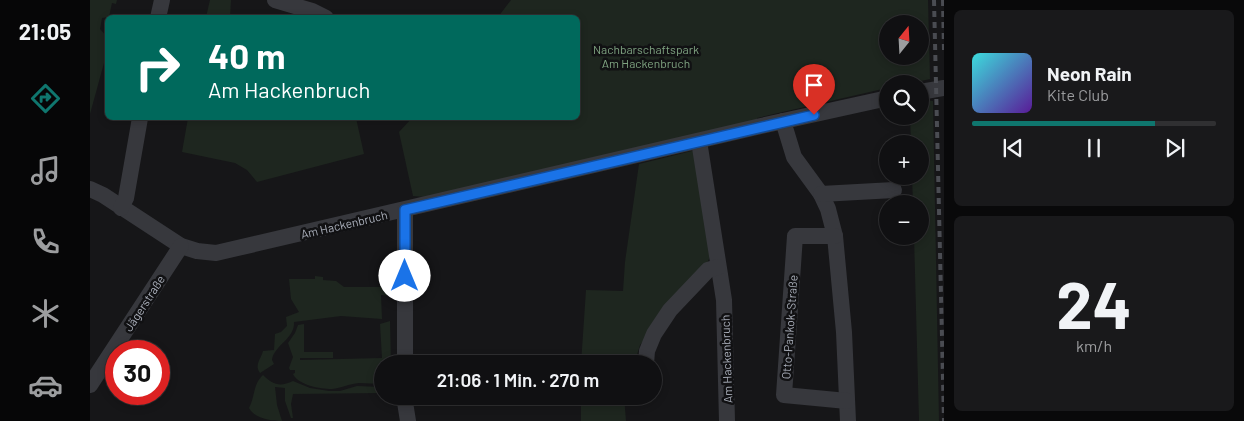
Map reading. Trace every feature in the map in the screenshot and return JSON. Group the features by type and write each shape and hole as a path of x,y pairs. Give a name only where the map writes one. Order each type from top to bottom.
{"street":[{"path":"159,15 162,0"},
{"path":"275,0 320,15"},
{"path":"929,90 944,88"},
{"name":"Am Hackenbruch","path":"90,189 103,195 181,246 197,252 216,253 879,100"},
{"path":"121,208 126,198 140,120"},
{"path":"784,122 794,157 821,194 828,209 834,236 844,332 848,421"},
{"name":"Am Hackenbruch","path":"699,141 724,300 727,421"},
{"path":"821,194 894,190"},
{"path":"405,210 405,355"},
{"name":"Otto-Pankok-Straße","path":"834,236 795,236 784,395 847,401"},
{"name":"Jägerstraße","path":"90,386 181,246"},
{"path":"647,355 654,334 670,310 708,270 718,267"},
{"path":"405,405 408,421"}],"green space":[{"path":"90,0 117,0 116,4 112,3 109,15 105,15 105,18 102,18 100,29 105,35 105,59 90,114"},
{"path":"210,0 231,0 230,15 206,15"},
{"name":"Nachbarschaftspark Am Hackenbruch","path":"511,0 928,0 928,15 879,15 879,65 929,65 929,40 930,79 929,75 879,75 879,90 757,118 758,121 425,197 413,196 399,132 410,120 580,120 580,15 500,15"},
{"path":"929,100 933,101 939,421 919,421 914,245 929,245 929,195 913,195 912,185 929,185 929,135 911,135 910,125 929,125"},
{"path":"188,120 356,120 364,154 257,182 247,170 235,163 182,152"},
{"path":"700,149 714,249 702,273 640,345 637,355 582,355 586,290 623,291 625,262 639,164"},
{"path":"315,276 323,277 323,280 336,281 344,287 391,285 391,296 381,295 382,319 341,316 294,322 288,338 276,350 272,360 274,364 260,373 258,365 263,351 274,350 275,334 281,332 287,326 286,317 299,312 291,299 289,279 315,279"},
{"path":"390,321 391,355 382,355 380,324"},
{"path":"304,324 304,352 333,352 333,358 300,358 300,360 374,358 374,384 359,383 332,389 310,386 296,378 293,374 295,370 290,370 289,368 293,357 288,343 298,325"},
{"path":"263,375 277,384 293,381 310,388 329,391 340,391 357,386 374,387 374,393 293,394 291,404 293,418 291,418 285,401 285,388 275,387 277,405 282,421 273,421 255,415 249,408 257,382"},
{"path":"581,405 625,405 626,421 581,421"}],"railway":[{"path":"934,0 944,421"},
{"path":"943,0 944,51"}],"route":[{"path":"405,276 405,210 814,115"}]}
